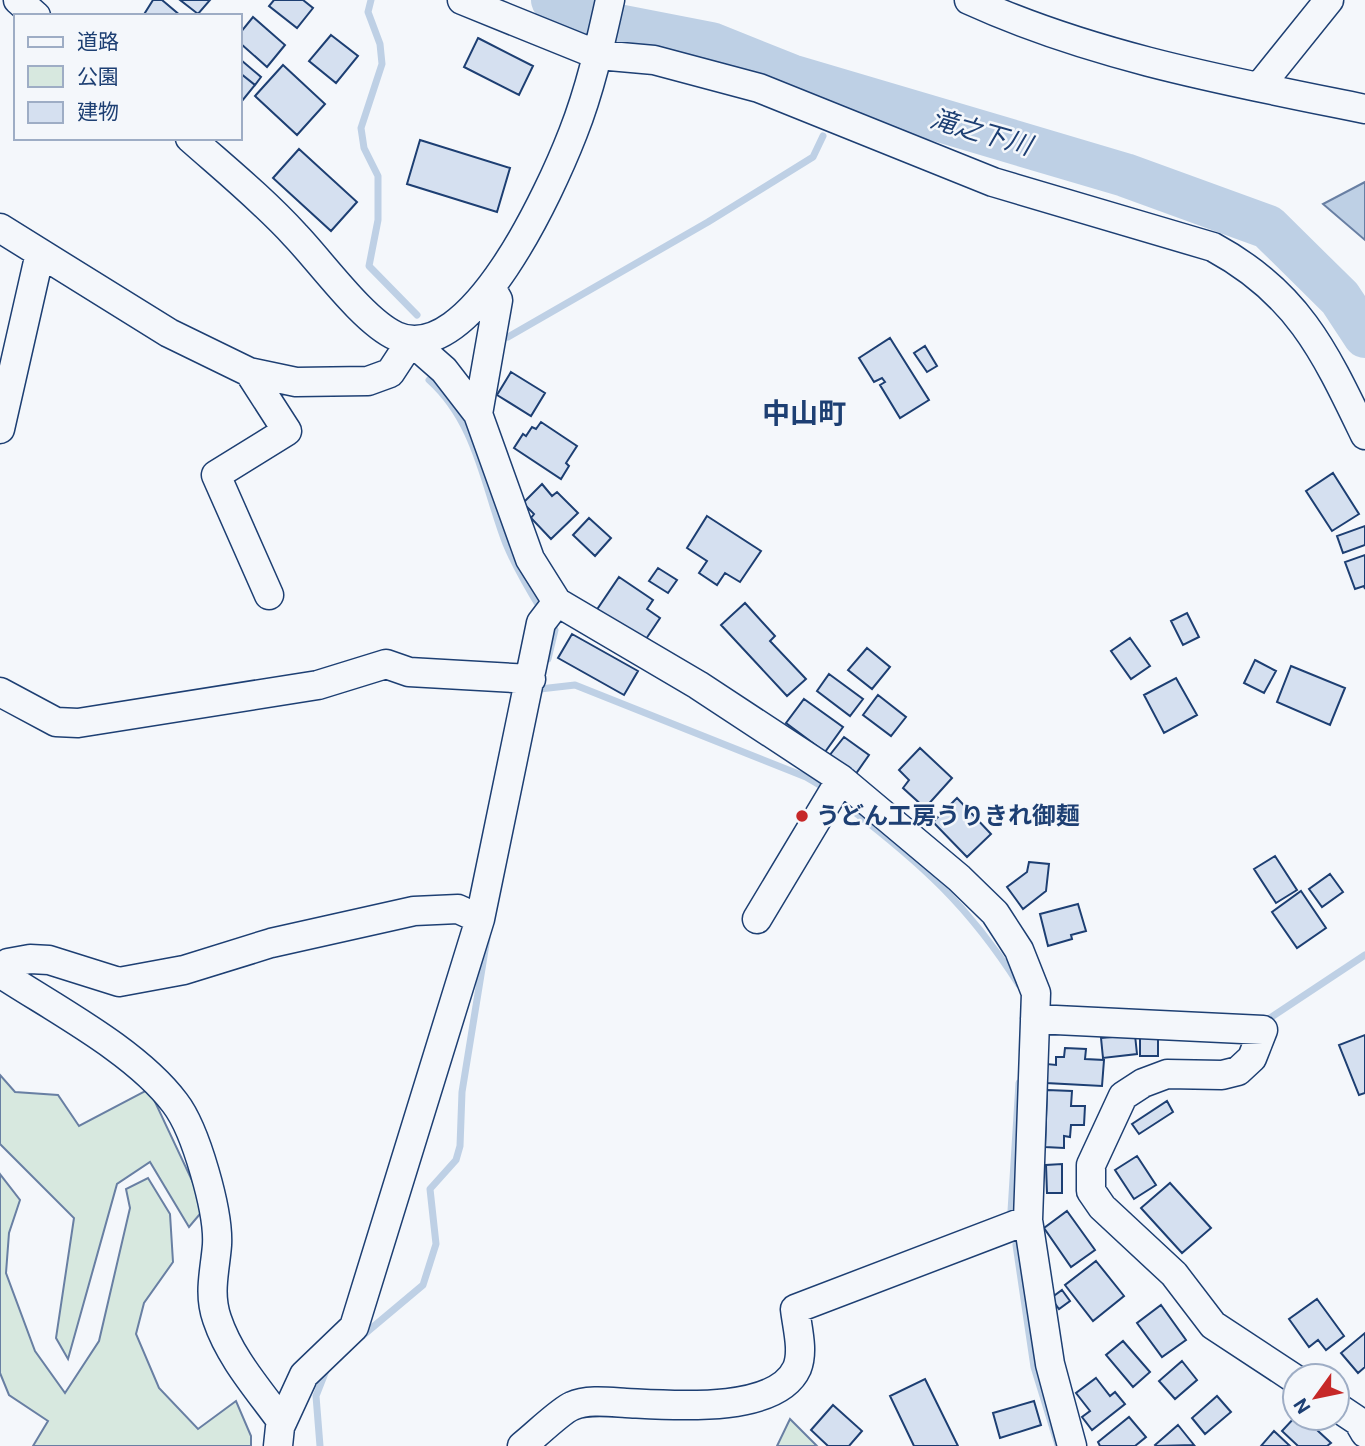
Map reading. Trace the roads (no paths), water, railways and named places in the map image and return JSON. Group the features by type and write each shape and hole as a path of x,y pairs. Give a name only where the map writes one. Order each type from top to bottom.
{"street":[{"path":"18,0 34,14"},
{"path":"462,0 599,50 654,60 759,88 993,182 1213,247 1242,263 1284,297 1332,369 1365,435"},
{"path":"411,341 428,340 446,330 492,289 562,159 599,50 610,0"},
{"path":"1259,87 1329,0"},
{"path":"981,2 1043,29 1183,71 1365,109"},
{"path":"192,140 294,233 376,324 411,341 444,370 478,414 549,611 531,679 480,919 354,1327 304,1375 280,1434"},
{"path":"0,228 169,333 249,372 296,382 368,381 390,373 411,341"},
{"path":"0,429 40,253"},
{"path":"478,414 498,300 492,289"},
{"path":"249,372 287,431 216,475 270,595"},
{"path":"549,611 698,685 841,779 959,878 995,913 1019,950 1036,993 1028,1220 1050,1364 1072,1446"},
{"path":"0,692 56,722 78,723 318,685 386,664 409,672 531,679"},
{"path":"757,919 841,779"},
{"path":"280,1434 232,1354 216,1318 211,1282 217,1247 217,1214 201,1162 176,1104 127,1056 0,973 8,963 30,958 49,960 119,982 184,970 271,943 414,911 458,909 480,919"},
{"path":"1035,1019 1263,1030 1252,1058 1238,1071 1222,1075 1167,1074 1143,1083 1124,1097 1091,1165 1091,1191 1102,1208 1174,1273 1213,1325 1281,1370"},
{"path":"522,1446 572,1405 597,1402 688,1405 733,1402 760,1396 784,1385 797,1367 800,1349 795,1309 1028,1220"}],"water":[{"path":"1365,182 1365,240 1323,204"}],"waterway":[{"path":"371,0 368,12 380,44 382,64 361,128 364,148 378,176 378,220 369,266 417,315"},
{"name":"滝之下川","path":"553,0 587,20 711,44 791,76 1125,175 1268,227 1340,298 1365,336"},
{"path":"840,99 844,92"},
{"path":"508,337 708,222 813,157 823,136"},
{"path":"429,380 445,397 469,436 506,544 542,611"},
{"path":"548,659 555,630 549,621"},
{"path":"540,689 575,685 806,777 823,787"},
{"path":"848,807 942,887 981,932 1019,985"},
{"path":"361,1337 423,1285 436,1244 430,1189 456,1160 460,1146 462,1092 487,938"},
{"path":"1267,1020 1365,955"},
{"path":"1011,1211 1019,1083"},
{"path":"1016,1245 1034,1367 1058,1445"},
{"path":"320,1446 316,1396 327,1368"}],"place":[{"name":"うどん工房うりきれ御麺","path":"802,816"}],"district":[{"name":"中山町","path":"804,413"}]}
